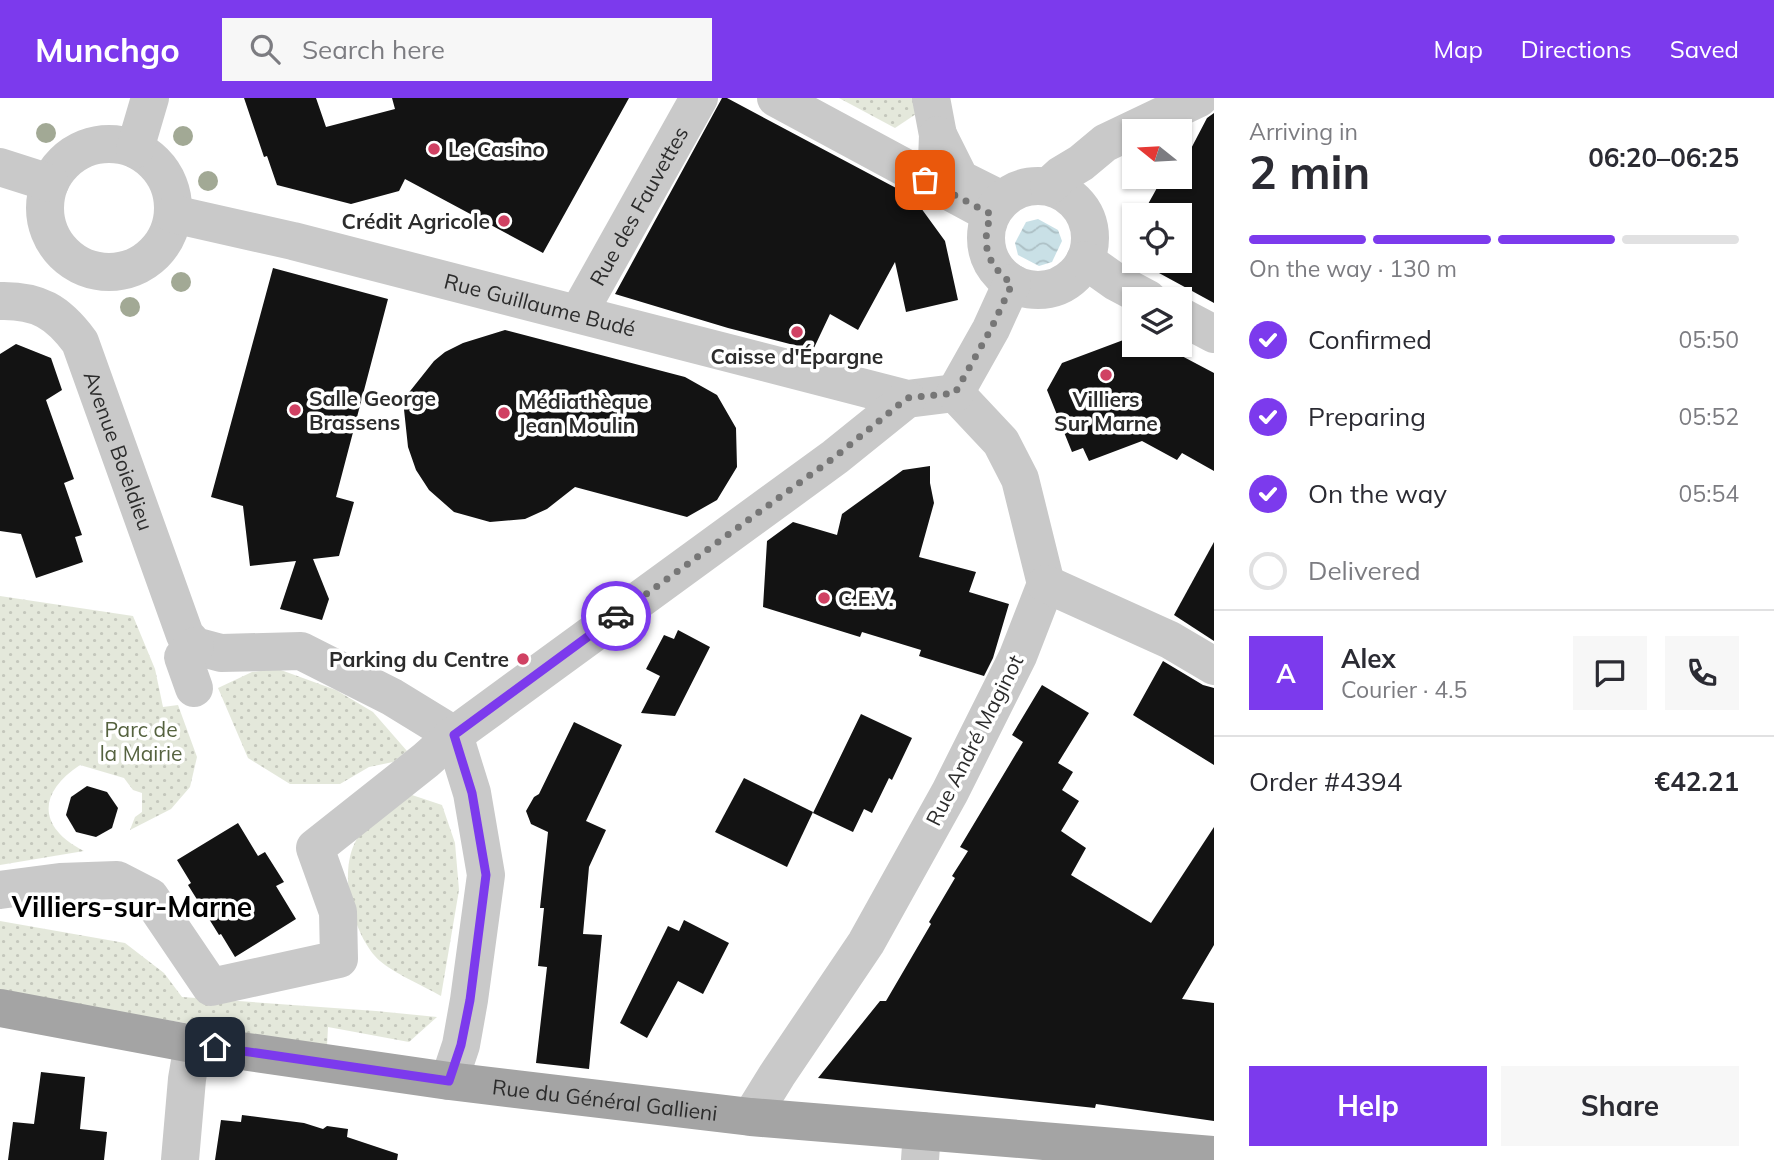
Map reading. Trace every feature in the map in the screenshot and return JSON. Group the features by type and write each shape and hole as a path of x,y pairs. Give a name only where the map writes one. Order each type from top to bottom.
{"main road":[{"name":"Rue du Général Gallieni","path":"0,1008 193,1044 449,1081 751,1117 921,1146 1214,1156"}],"street":[{"path":"135,149 150,98"},
{"name":"Rue des Fauvettes","path":"578,314 699,98"},
{"path":"776,98 942,189 997,207"},
{"path":"1068,183 1084,212 1089,228 1090,244 1085,260 1075,274 1062,284 1045,290 1012,284 999,274 990,261 986,245 986,229 997,207 1016,190 1068,183 1105,143 1199,98"},
{"path":"935,116 937,177 942,189"},
{"path":"935,116 960,179 997,207"},
{"path":"115,144 135,149 152,159 165,175 172,194 173,214 168,234 158,251 142,264 123,271 104,273 84,268 67,257 54,241 47,223 45,202 50,183 61,166 76,152 95,145 115,144"},
{"path":"0,167 50,183"},
{"name":"Rue Guillaume Budé","path":"173,214 293,241 907,398"},
{"path":"1085,260 1125,287"},
{"path":"0,301 21,301 47,310 76,263"},
{"path":"955,393 991,329 1012,284"},
{"name":"Avenue Boieldieu","path":"47,310 66,323 80,342 185,635 195,646"},
{"path":"1192,322 1214,334"},
{"path":"0,890 60,881 117,880 150,897 211,987 340,959 338,912 315,848 454,735 835,457 907,398 955,393"},
{"path":"955,393 1001,442 1020,479 1046,584 1170,640 1214,666"},
{"name":"Rue André Maginot","path":"751,1117 866,943 937,815 1018,656 1046,584"},
{"path":"194,688 183,657 195,646 221,653 301,650 392,697 454,735 472,793 486,875 470,1000 461,1045 449,1081"},
{"path":"180,1160 193,1044"}],"green space":[{"path":"839,98 913,98 916,114 895,128"},
{"path":"0,596 133,616 155,669 163,707 178,705 197,757 190,787 171,809 130,830 135,817 142,812 142,793 133,790 124,778 80,765 56,787 50,798 49,810 51,821 58,832 84,851 0,865"},
{"name":"Parc de la Mairie","path":"278,669 336,690 373,712 407,751 393,762 369,767 340,784 290,784 248,758 218,688 252,672"},
{"path":"409,794 442,805 455,843 459,890 441,996 400,975 380,961 362,935 350,901 349,865 352,849 359,836"},
{"path":"0,921 125,943 164,973 182,997 437,1017 409,1042 328,1027 327,1046 0,993"}],"water":[{"path":"1038,219 1058,230 1062,241 1052,262 1039,266 1018,255 1015,243 1026,222"}],"building":[{"path":"244,98 316,98 326,127 395,109 392,98 629,98 543,253 405,179 399,191 351,204 277,185 267,156 264,157"},
{"path":"722,98 727,98 913,197 945,241 958,300 906,312 895,262 858,330 830,314 813,350 615,294"},
{"path":"1214,113 1214,303 1192,291 1192,287 1185,287 1159,273 1192,273 1192,203 1149,203 1156,189 1192,189 1192,147 1207,118"},
{"path":"273,268 388,299 336,497 354,502 339,556 313,559 329,599 322,620 280,609 296,561 250,566 243,506 211,497"},
{"path":"505,330 685,377 717,395 736,428 737,467 717,500 687,517 575,487 547,509 525,519 490,522 454,512 429,490 416,470 408,447 403,400 434,361 445,352 463,343"},
{"path":"1122,340 1122,357 1184,357 1214,373 1214,471 1182,453 1177,460 1142,441 1089,461 1083,448 1072,452 1047,390 1062,363"},
{"path":"16,344 51,358 62,390 46,400 74,479 64,483 82,535 75,537 83,562 36,578 21,534 0,531 0,354"},
{"name":"C.E.V.","path":"930,466 934,503 919,557 976,572 969,592 1009,604 993,658 984,676 919,656 921,650 862,632 860,637 763,607 767,541 793,522 837,535 842,514 903,470"},
{"path":"1214,542 1214,641 1174,615"},
{"path":"678,630 710,647 675,716 641,713 660,676 646,669 664,635 674,639"},
{"path":"1163,661 1203,685 1214,688 1214,765 1133,715"},
{"path":"1042,685 1089,713 1058,763 1073,772 1062,790 1079,801 1061,831 1086,848 1071,875 1151,923 1214,827 1214,945 1182,999 1214,1003 1214,1121 1096,1104 1095,1108 818,1078 880,1001 886,1001 931,924 929,922 955,878 952,876 968,851 960,847 1023,742 1012,735"},
{"path":"861,714 912,738 892,780 889,778 872,813 864,809 853,832 813,813"},
{"path":"574,722 622,745 586,821 606,830 589,867 583,934 602,935 589,1069 536,1063 547,967 538,966 544,908 540,908 548,832 531,824 526,811 534,797 539,794"},
{"path":"744,778 813,812 787,867 715,832"},
{"path":"87,786 107,792 118,808 112,828 96,837 76,832 66,815 71,797"},
{"path":"238,823 258,856 265,852 284,882 276,886 296,919 235,957 188,885 191,883 177,860"},
{"path":"684,920 729,943 703,994 678,981 647,1038 620,1023 668,926 679,931"},
{"path":"41,1072 85,1077 80,1129 107,1132 104,1160 8,1160 13,1122 34,1124"},
{"path":"242,1115 304,1123 323,1129 327,1126 348,1129 347,1137 398,1154 397,1160 215,1160 221,1120 241,1122"}],"way so far":[{"path":"616,616 835,457 907,398 955,393 991,329 1012,284 999,274 990,261 986,229 991,214 925,180"}],"place":[{"name":"Le Casino","path":"434,149"},
{"name":"Crédit Agricole","path":"504,221"},
{"name":"Caisse d'Épargne","path":"797,332"},
{"name":"Villiers Sur Marne","path":"1106,375"},
{"name":"Salle George Brassens","path":"295,410"},
{"name":"Médiathèque Jean Moulin","path":"504,413"},
{"name":"C.E.V.","path":"824,598"},
{"name":"Parking du Centre","path":"523,659"}],"district":[{"name":"Villiers-sur-Marne","path":"132,906"}],"route":[{"path":"215,1047 449,1081 461,1045 470,1000 486,875 472,793 454,735 616,616"}]}
